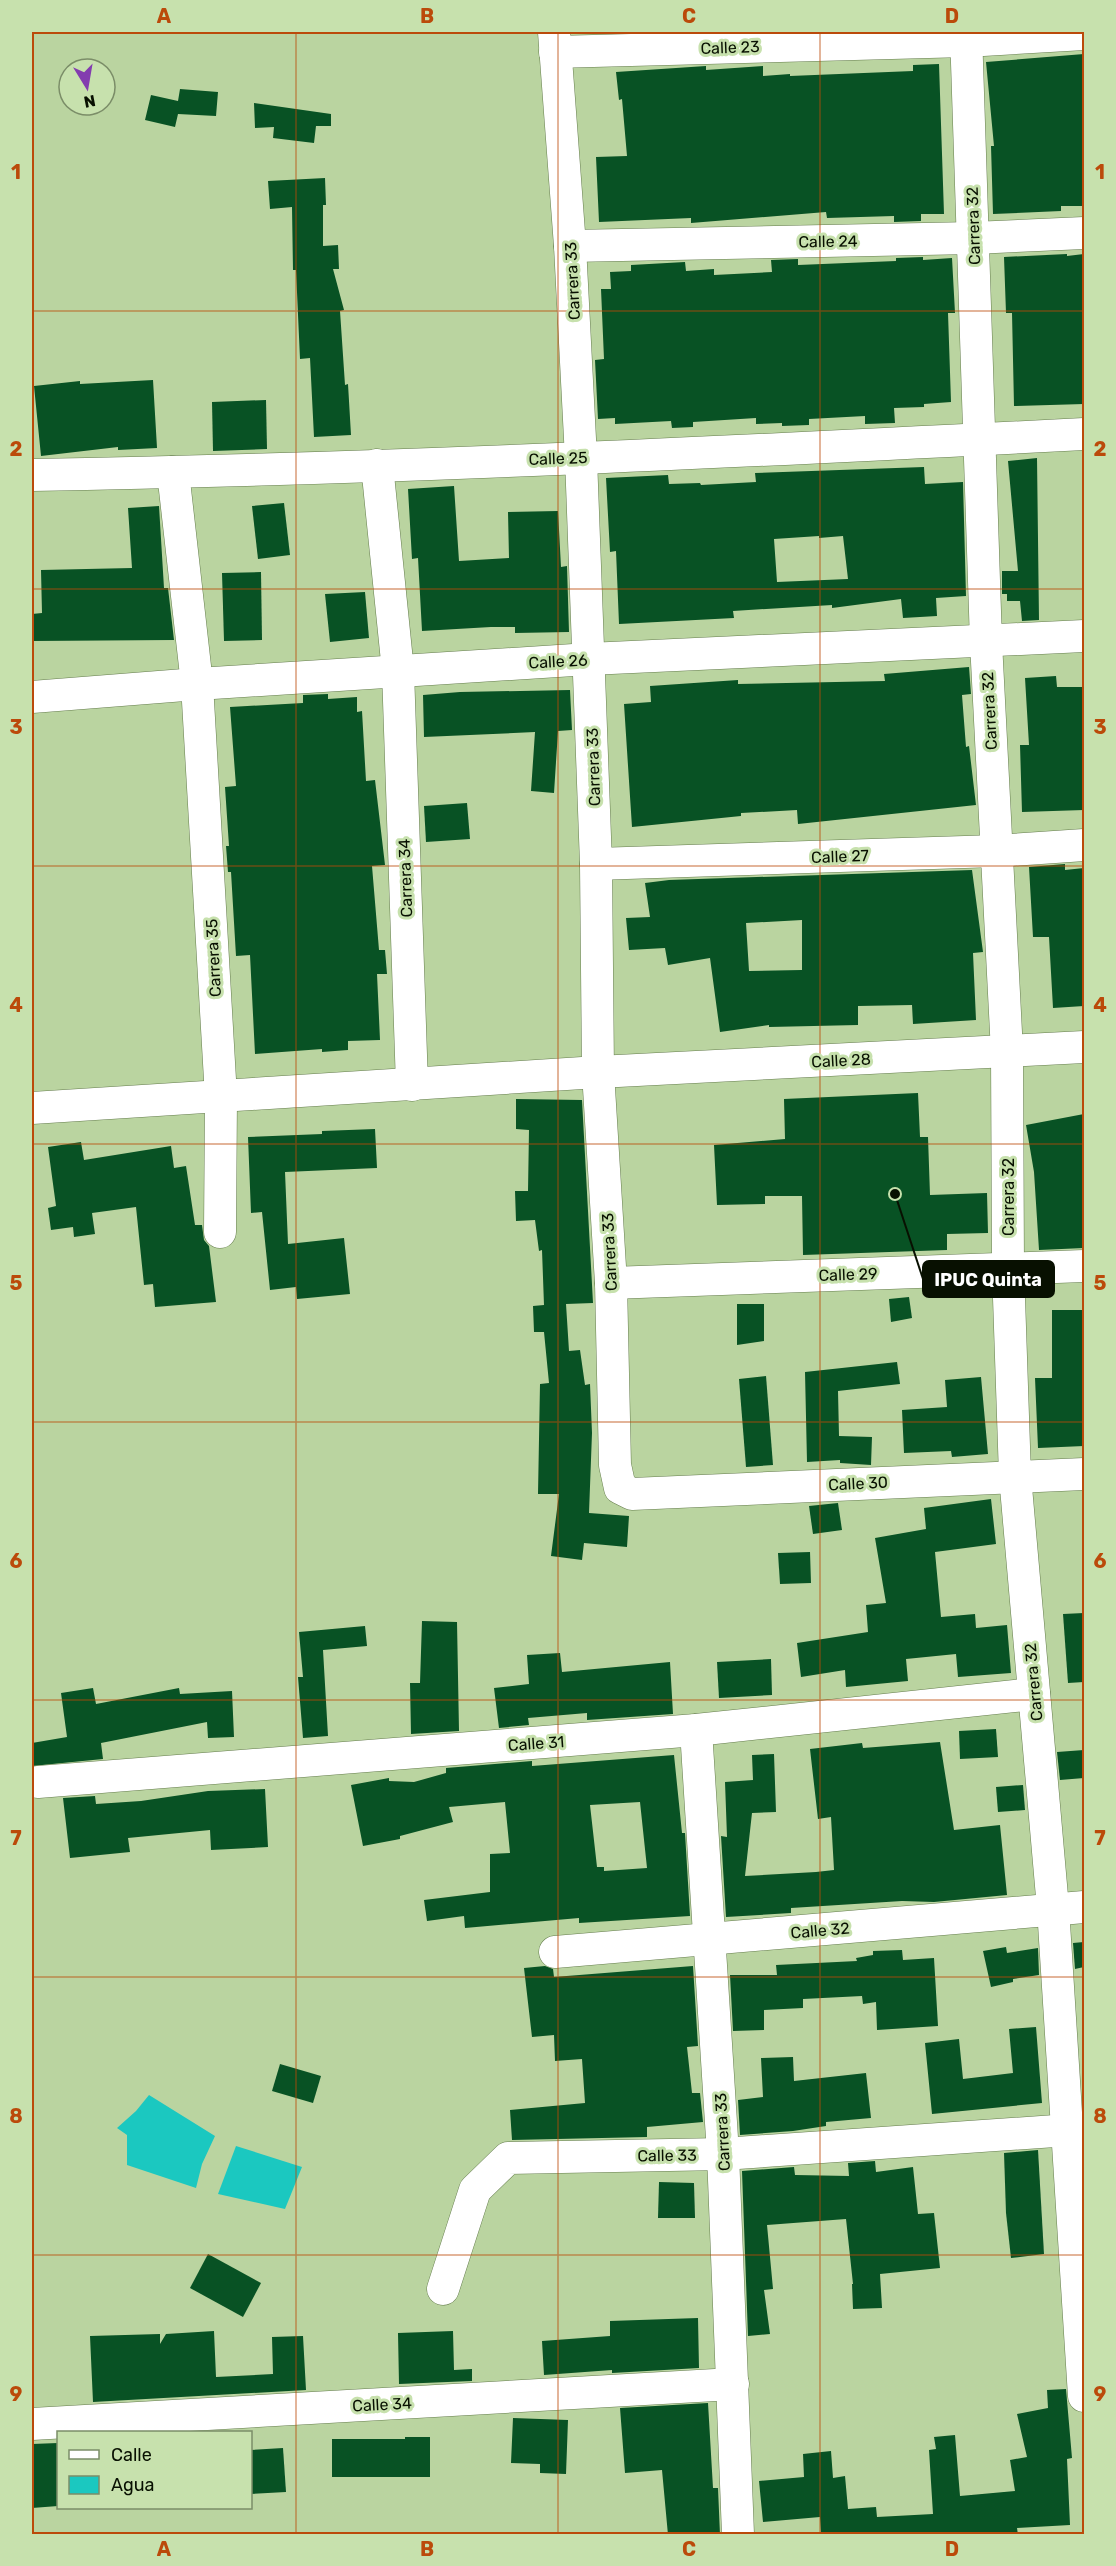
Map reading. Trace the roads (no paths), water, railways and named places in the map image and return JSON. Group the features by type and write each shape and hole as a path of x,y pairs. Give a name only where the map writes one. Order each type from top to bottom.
{"street":[{"name":"Calle 23","path":"554,42 1084,34"},
{"name":"Carrera 32","path":"966,36 986,642 1007,1052 1008,1268 1015,1476 1053,1908 1076,2130 1084,2396"},
{"name":"Carrera 33","path":"554,42 570,246 581,458 596,864 598,1072 611,1283 616,1473 620,1488 632,1494"},
{"name":"Calle 24","path":"570,246 973,238 1084,232"},
{"name":"Calle 25","path":"32,475 581,458 1084,434"},
{"name":"Carrera 34","path":"377,465 398,671 412,1084"},
{"name":"Carrera 35","path":"172,472 197,684 221,1097 220,1232"},
{"name":"Calle 26","path":"32,697 589,659 1084,636"},
{"name":"Calle 27","path":"596,864 996,851 1084,845"},
{"name":"Calle 28","path":"32,1108 598,1072 1084,1047"},
{"name":"Calle 29","path":"611,1283 1084,1266"},
{"name":"Calle 30","path":"632,1494 1084,1474"},
{"name":"Calle 31","path":"38,1782 696,1730 1034,1694"},
{"name":"Carrera 33","path":"696,1730 723,2154 738,2535"},
{"name":"Calle 32","path":"555,1952 1084,1907"},
{"name":"Calle 33","path":"443,2289 475,2190 508,2158 723,2154 1076,2130"},
{"name":"Calle 34","path":"32,2424 733,2384"}],"water":[{"path":"149,2095 215,2136 202,2164 196,2188 127,2165 127,2135 117,2128 136,2111"},
{"path":"236,2146 302,2167 285,2209 218,2194"}],"place":[{"name":"IPUC Quinta","path":"895,1194"}]}
